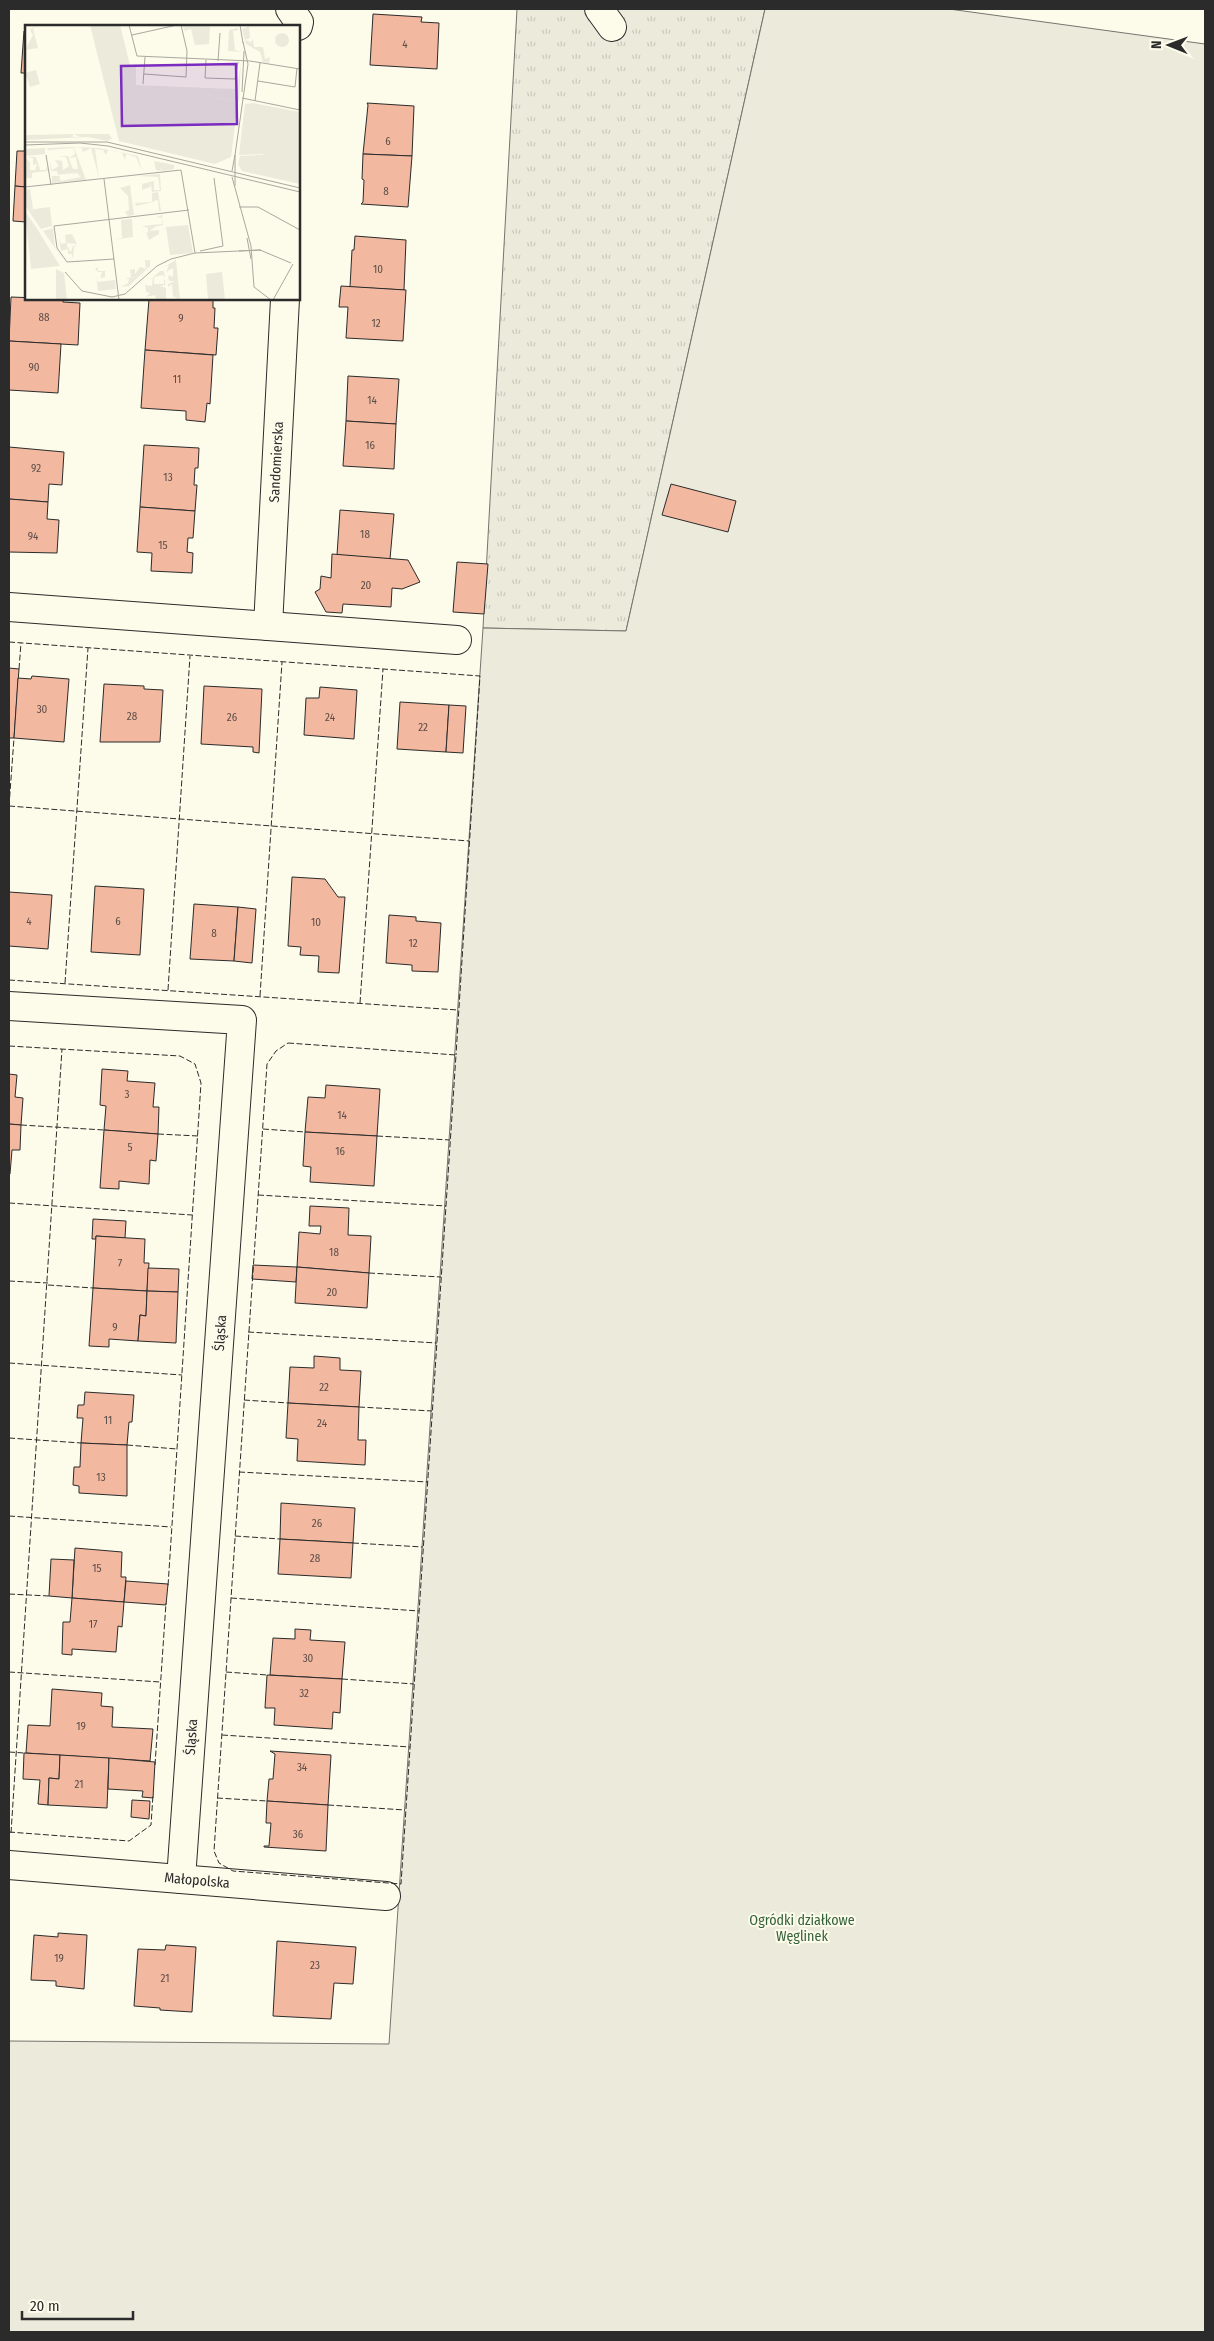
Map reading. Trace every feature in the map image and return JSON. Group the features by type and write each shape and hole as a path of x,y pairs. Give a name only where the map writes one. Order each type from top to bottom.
{"street":[{"path":"290,9 299,22 298,25"},
{"name":"Sandomierska","path":"268,626 285,300"},
{"path":"9,607 457,640"},
{"name":"Śląska","path":"9,1006 242,1020 181,1879"},
{"name":"Małopolska","path":"9,1865 386,1896"}],"green space":[{"path":"517,9 765,9 626,631 483,628"},
{"name":"Ogródki działkowe Węglinek","path":"765,9 949,9 1205,44 1205,2332 9,2332 9,2041 389,2044 483,628 626,631"}],"building":[{"path":"373,14 422,17 421,22 439,23 437,69 370,65"},
{"path":"24,31 25,31 25,73 21,73"},
{"path":"367,103 414,106 412,156 363,154"},
{"path":"17,151 25,151 25,187 15,186"},
{"path":"363,154 412,156 408,207 361,204 363,202 364,180 362,179"},
{"path":"15,186 25,187 25,222 13,221"},
{"path":"355,236 406,240 404,290 350,287 352,250 354,250"},
{"path":"341,286 406,290 403,341 346,338 348,307 339,307"},
{"path":"11,297 25,298 25,300 63,300 63,302 80,303 78,345 9,341"},
{"path":"149,300 213,300 213,308 215,308 214,328 218,328 216,355 145,350"},
{"path":"9,341 61,344 58,393 9,390"},
{"path":"145,350 213,355 210,404 207,403 205,422 186,420 186,411 141,408"},
{"path":"348,376 399,379 396,424 346,421"},
{"path":"346,421 396,424 394,469 343,466"},
{"path":"144,445 199,448 198,468 195,468 194,485 197,485 195,511 140,507"},
{"path":"9,447 64,452 62,485 49,484 48,502 9,499"},
{"path":"671,484 736,501 728,532 662,515"},
{"path":"9,499 48,502 47,519 59,520 57,553 9,552"},
{"path":"140,507 195,511 193,538 188,538 187,552 193,553 192,573 151,571 152,553 137,552"},
{"path":"340,510 394,514 390,559 337,555"},
{"path":"332,554 408,560 420,582 402,589 392,588 391,607 343,604 342,613 326,612 315,592 320,589 321,576 331,578"},
{"path":"457,562 488,564 484,614 453,612"},
{"path":"9,668 19,669 14,738 9,738"},
{"path":"32,676 69,679 64,742 14,738 18,678 31,679"},
{"path":"104,684 144,686 144,689 163,690 160,742 100,742"},
{"path":"204,686 262,689 259,753 253,752 253,747 201,744"},
{"path":"320,687 357,690 354,739 304,735 306,698 319,698"},
{"path":"400,702 449,705 446,752 397,749"},
{"path":"449,705 466,706 463,753 446,752"},
{"path":"292,877 325,879 338,897 345,897 339,973 318,972 319,956 300,955 301,947 288,946"},
{"path":"95,886 144,889 140,955 91,952"},
{"path":"9,892 52,895 48,949 9,946"},
{"path":"194,904 238,907 234,961 190,959"},
{"path":"238,907 256,909 252,963 234,961"},
{"path":"389,915 416,917 416,921 441,923 438,972 412,971 412,965 386,963"},
{"path":"102,1069 128,1071 127,1081 155,1083 153,1107 159,1107 158,1134 104,1130 106,1106 100,1105"},
{"path":"9,1074 17,1075 15,1097 23,1098 21,1125 9,1124"},
{"path":"326,1085 380,1089 377,1136 305,1132 308,1097 325,1098"},
{"path":"9,1124 21,1125 20,1150 12,1150 10,1174 9,1174"},
{"path":"104,1130 158,1134 156,1161 150,1160 149,1184 119,1181 119,1189 100,1188"},
{"path":"305,1132 377,1136 374,1186 310,1182 311,1167 303,1166"},
{"path":"310,1206 349,1208 348,1235 371,1236 369,1273 297,1267 299,1232 320,1234 321,1226 309,1226"},
{"path":"93,1219 126,1221 125,1238 96,1236 96,1239 92,1239"},
{"path":"96,1236 145,1239 144,1263 149,1263 147,1291 93,1288"},
{"path":"253,1265 297,1267 296,1282 252,1279"},
{"path":"297,1267 369,1273 367,1308 295,1303"},
{"path":"148,1268 179,1269 178,1292 147,1291"},
{"path":"93,1288 147,1291 146,1316 140,1315 138,1341 109,1339 109,1347 89,1346"},
{"path":"147,1291 178,1292 176,1343 138,1341 140,1315 146,1316"},
{"path":"314,1356 340,1358 340,1370 361,1371 359,1407 288,1403 290,1367 314,1368"},
{"path":"85,1392 134,1395 132,1422 129,1422 127,1445 81,1443 83,1418 77,1418 78,1405 84,1405"},
{"path":"288,1403 359,1407 358,1440 366,1440 365,1465 297,1461 298,1439 286,1438"},
{"path":"81,1443 127,1445 127,1496 79,1493 79,1486 73,1485 74,1467 80,1467"},
{"path":"281,1503 355,1508 353,1543 280,1539"},
{"path":"280,1539 353,1543 351,1578 278,1574"},
{"path":"75,1548 122,1552 121,1577 126,1577 124,1602 72,1598"},
{"path":"51,1559 74,1560 72,1598 49,1596"},
{"path":"126,1581 168,1584 166,1605 124,1602"},
{"path":"72,1598 124,1602 122,1627 118,1626 116,1652 72,1649 72,1655 62,1654 63,1622 70,1622"},
{"path":"295,1629 311,1630 310,1640 345,1642 342,1679 270,1675 273,1638 295,1639"},
{"path":"267,1675 342,1679 340,1713 333,1712 332,1729 274,1725 275,1708 265,1708"},
{"path":"52,1689 102,1693 101,1706 113,1707 112,1727 153,1729 150,1761 26,1753 28,1725 50,1726"},
{"path":"270,1751 331,1755 328,1805 267,1801 269,1779 273,1779 275,1754"},
{"path":"24,1753 60,1755 59,1779 49,1778 48,1805 38,1804 40,1780 23,1779"},
{"path":"60,1755 109,1758 107,1808 48,1805 49,1778 59,1779"},
{"path":"109,1758 155,1762 153,1798 142,1797 143,1791 108,1789"},
{"path":"132,1800 150,1801 149,1819 131,1817"},
{"path":"267,1801 328,1805 326,1851 264,1847 269,1846 271,1823 266,1823"},
{"path":"58,1933 87,1935 84,1989 56,1986 56,1981 31,1980 34,1935 58,1937"},
{"path":"277,1941 356,1947 353,1984 334,1983 331,2019 273,2016"},
{"path":"166,1945 196,1947 192,2012 134,2006 138,1949 165,1950"}],"fence":[{"path":"9,642 480,676 456,1055"},
{"path":"19,669 21,643"},
{"path":"65,983 88,648"},
{"path":"168,990 190,656"},
{"path":"260,996 282,662"},
{"path":"360,1003 383,669"},
{"path":"9,806 14,738"},
{"path":"9,806 469,841"},
{"path":"9,980 458,1010"},
{"path":"288,1043 456,1055 401,1884 233,1871 219,1863 214,1851 267,1064 276,1051 288,1043"},
{"path":"9,1046 180,1056 195,1064 201,1083 168,1586"},
{"path":"11,1833 62,1049"},
{"path":"21,1125 104,1130"},
{"path":"263,1129 305,1132"},
{"path":"158,1134 198,1136"},
{"path":"377,1136 450,1140"},
{"path":"258,1195 446,1206"},
{"path":"9,1203 192,1215"},
{"path":"369,1273 441,1277"},
{"path":"9,1281 48,1283"},
{"path":"48,1285 93,1288"},
{"path":"248,1332 437,1343"},
{"path":"9,1363 182,1375"},
{"path":"244,1400 288,1403"},
{"path":"359,1407 432,1411"},
{"path":"9,1438 81,1443"},
{"path":"127,1445 177,1449"},
{"path":"239,1472 428,1482"},
{"path":"9,1516 171,1527"},
{"path":"235,1536 280,1539"},
{"path":"353,1543 423,1547"},
{"path":"9,1594 49,1596"},
{"path":"231,1598 419,1611"},
{"path":"155,1765 166,1603"},
{"path":"9,1672 160,1682"},
{"path":"226,1672 267,1675"},
{"path":"342,1679 414,1684"},
{"path":"222,1735 410,1747"},
{"path":"9,1752 24,1753"},
{"path":"9,1832 129,1841 151,1825 153,1795"},
{"path":"217,1798 267,1801"},
{"path":"328,1805 405,1810"}]}
